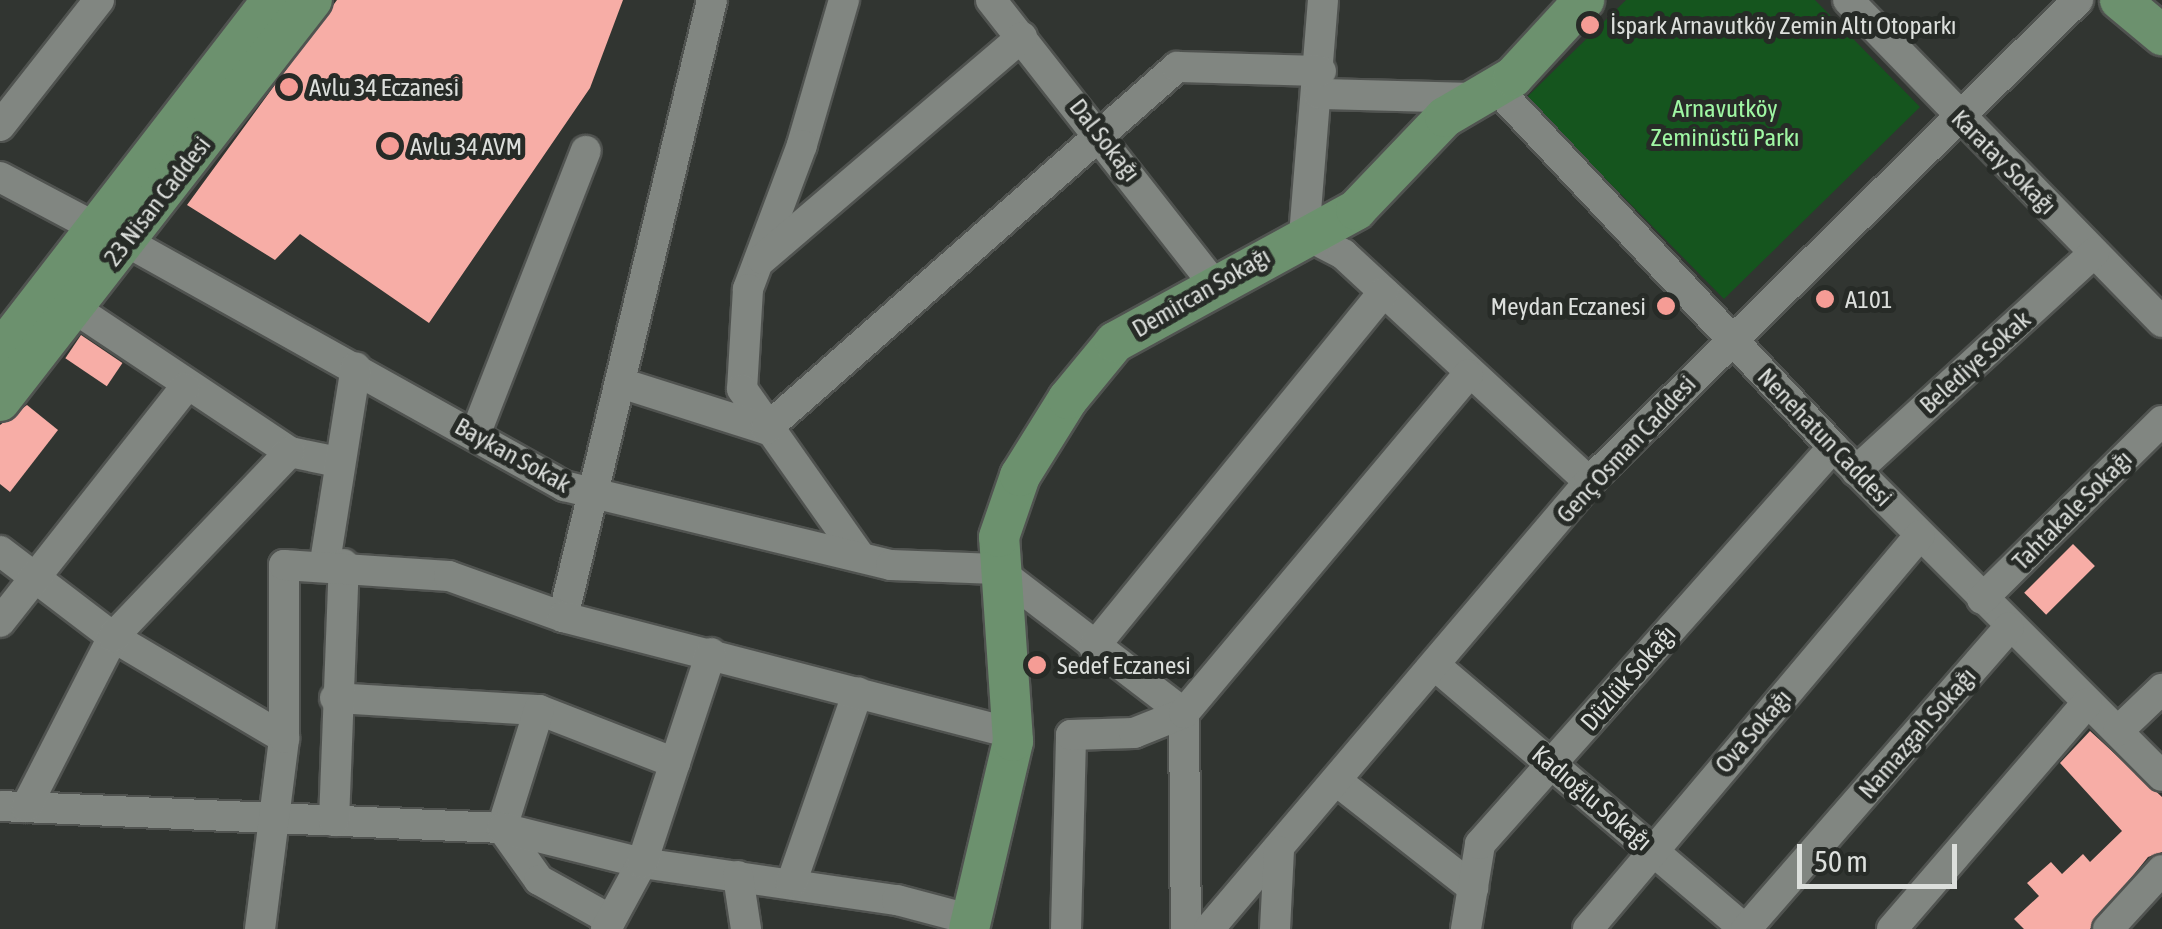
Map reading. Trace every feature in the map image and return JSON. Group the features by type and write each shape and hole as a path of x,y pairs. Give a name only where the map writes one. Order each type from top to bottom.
{"main road":[{"name":"23 Nisan Caddesi","path":"0,401 74,308 113,236 272,0"},
{"name":"23 Nisan Caddesi","path":"0,352 113,236 312,0"},
{"name":"Demircan Sokağı","path":"970,925 997,832 1012,733 996,569 1005,506 1090,369 1115,342 1304,234 1356,210 1445,117 1486,93 1584,0"},
{"path":"2120,0 2162,35"}],"street":[{"path":"0,126 99,0"},
{"path":"563,617 597,496 712,0"},
{"path":"844,0 748,289 742,389 766,429 859,555"},
{"name":"Dal Sokağı","path":"991,0 1100,131 1214,284"},
{"path":"1323,0 1320,83 1304,234 1343,254 1468,374 1589,482"},
{"name":"Karatay Sokağı","path":"1848,0 2162,322"},
{"name":"Genç Osman Caddesi","path":"1208,929 1438,668 1589,482 1956,113 2078,0"},
{"path":"758,262 1022,38"},
{"path":"766,429 1177,67 1320,83 1486,93"},
{"name":"Nenehatun Caddesi","path":"1486,93 2009,628 2162,776"},
{"path":"474,434 586,151"},
{"name":"Baykan Sokak","path":"0,177 474,434 597,496 929,569 996,569"},
{"name":"Belediye Sokak","path":"1856,471 2094,253"},
{"path":"1094,646 1384,292"},
{"path":"74,308 185,388 290,452 338,462"},
{"path":"334,821 338,462 356,367"},
{"path":"1066,929 1070,736 1134,732 1184,712 1468,374"},
{"path":"624,384 766,429"},
{"path":"0,622 185,388"},
{"name":"Tahtakale Sokağı","path":"1982,599 2162,421"},
{"name":"Düzlük Sokağı","path":"1466,929 1480,844 1833,448"},
{"path":"290,452 113,637 13,806 502,828 642,863 790,884 970,925"},
{"name":"Ova Sokağı","path":"1588,929 1652,848 1920,534"},
{"path":"0,551 113,637 284,738"},
{"path":"260,929 270,818 284,738 284,565 335,563 450,576 563,617 1012,733"},
{"path":"996,569 1184,712"},
{"name":"Namazgah Sokağı","path":"1746,929 2009,628"},
{"path":"502,828 540,880 609,925 642,863 711,653"},
{"name":"Kadıoğlu Sokağı","path":"1438,668 1746,929"},
{"path":"2118,731 2162,689"},
{"path":"790,884 858,692"},
{"path":"336,698 540,710 675,763"},
{"path":"1892,929 2087,703"},
{"path":"502,828 540,710"},
{"path":"1184,712 1186,929"},
{"path":"1338,782 1473,888"},
{"path":"1275,929 1279,851"},
{"path":"2108,929 2162,870"},
{"path":"738,876 746,929"}],"green space":[{"name":"Arnavutköy Zeminüstü Parkı","path":"1626,0 1815,0 1920,107 1724,299 1526,98"}],"building":[{"name":"Avlu 34 AVM","path":"337,0 623,0 590,88 429,323 300,234 275,260 187,205"},
{"path":"81,335 122,363 107,386 65,358"},
{"path":"27,405 58,430 10,492 0,484 0,425"},
{"path":"2073,544 2095,566 2046,615 2024,593"},
{"path":"2090,731 2162,797 2162,852 2148,857 2090,929 2024,929 2014,919 2039,896 2027,883 2051,862 2062,874 2083,854 2090,862 2122,831 2060,763"}],"place":[{"name":"İspark Arnavutköy Zemin Altı Otoparkı","path":"1590,25"},
{"name":"Avlu 34 Eczanesi","path":"289,87"},
{"name":"Avlu 34 AVM","path":"390,146"},
{"name":"A101","path":"1825,299"},
{"name":"Meydan Eczanesi","path":"1666,306"},
{"name":"Sedef Eczanesi","path":"1037,665"}]}
